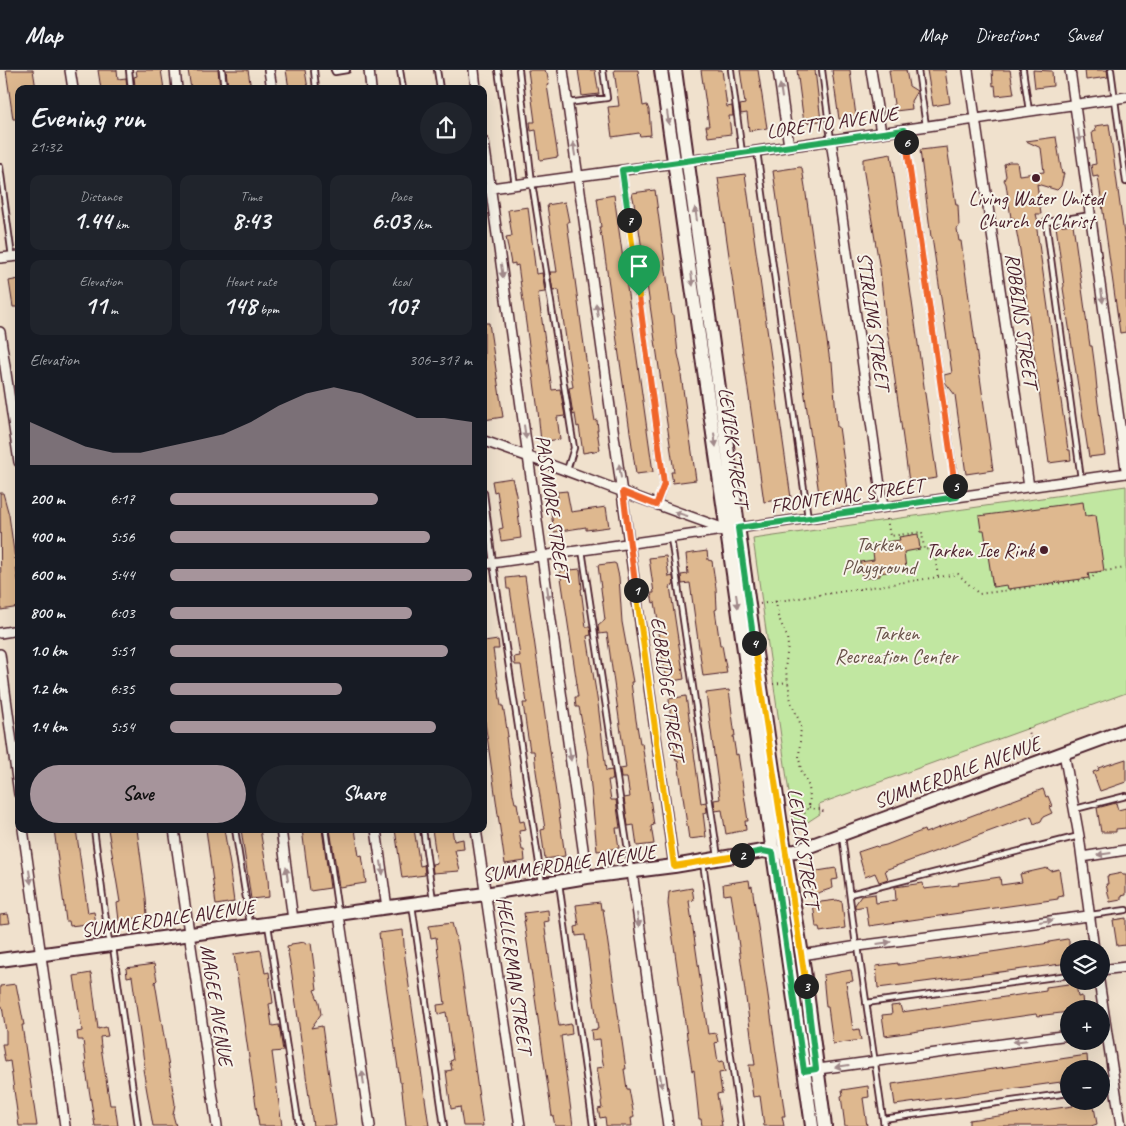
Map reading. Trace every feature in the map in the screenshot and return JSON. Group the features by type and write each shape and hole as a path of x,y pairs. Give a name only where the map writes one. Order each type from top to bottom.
{"main road":[{"name":"LEVICK STREET","path":"661,70 675,163 707,344 810,1070 825,1126"},
{"name":"LEVICK STREET","path":"675,70 688,161 707,344"},
{"name":"SUMMERDALE AVENUE","path":"0,960 339,915 587,877 674,866 763,851 796,851 1126,730"},
{"name":"LEVICK STREET","path":"779,852 802,955 812,1126"}],"street":[{"path":"70,70 72,85"},
{"path":"175,70 177,85"},
{"path":"269,70 271,85"},
{"path":"369,70 371,85"},
{"path":"474,70 476,85"},
{"name":"ELBRIDGE STREET","path":"563,70 674,866"},
{"path":"778,70 789,146"},
{"path":"871,70 881,133"},
{"name":"ROBBINS STREET","path":"968,70 1029,487"},
{"path":"1070,70 1126,469"},
{"name":"LORETTO AVENUE","path":"487,189 1126,97"},
{"name":"STIRLING STREET","path":"831,140 883,508"},
{"name":"PASSMORE STREET","path":"487,189 529,456 587,877"},
{"path":"0,258 15,256"},
{"path":"0,332 15,435"},
{"path":"487,442 567,470 656,505 733,529"},
{"name":"FRONTENAC STREET","path":"488,564 1126,473"},
{"path":"0,633 15,631"},
{"path":"0,654 15,765"},
{"path":"1064,754 1079,836 1092,940"},
{"path":"24,833 65,1126"},
{"name":"MAGEE AVENUE","path":"175,833 217,1126"},
{"path":"282,833 293,920"},
{"path":"377,833 387,908"},
{"name":"HELLERMAN STREET","path":"477,833 520,1126"},
{"path":"1082,857 1126,850"},
{"path":"632,872 668,1126"},
{"path":"339,915 370,1126"},
{"path":"802,955 1088,916"},
{"path":"1110,969 1126,967"},
{"path":"810,1070 1060,1036"},
{"path":"1107,1050 1121,1126"}],"lane":[{"path":"129,70 131,85"},
{"path":"222,70 224,85"},
{"path":"314,70 316,85"},
{"path":"334,70 334,72 347,70"},
{"path":"400,70 402,85"},
{"path":"437,70 439,85"},
{"path":"498,70 515,185"},
{"path":"519,70 532,183 574,448 567,470"},
{"path":"568,103 607,98 603,70"},
{"path":"731,70 742,153"},
{"path":"822,70 831,140"},
{"path":"918,70 926,126"},
{"path":"1023,70 1029,111"},
{"path":"1111,70 1126,182"},
{"path":"904,130 957,497"},
{"path":"757,151 808,518"},
{"path":"0,167 15,256"},
{"path":"622,170 664,484 656,505"},
{"path":"1081,479 1046,222 1091,215"},
{"path":"671,538 718,859"},
{"path":"487,546 488,564 542,885"},
{"path":"582,550 632,872"},
{"path":"1074,810 1126,796"},
{"path":"95,833 138,1126"},
{"path":"236,833 250,926"},
{"path":"327,833 339,915"},
{"path":"424,833 433,901"},
{"path":"842,834 884,1126"},
{"path":"850,894 1079,836"},
{"path":"703,861 741,1126"},
{"path":"558,882 593,1126"},
{"path":"412,904 444,1126"},
{"path":"1088,916 1126,910"},
{"path":"268,923 299,1126"},
{"path":"866,1004 1060,976"},
{"path":"1110,1088 1115,1087"},
{"path":"883,1119 1060,1094"}],"path":[{"path":"887,519 890,536 922,532 924,550 934,548 938,577"},
{"path":"760,604 958,574 979,594 1091,578 1097,572 1126,568"},
{"path":"776,601 778,616 787,637 788,646 785,669 791,702 801,725 798,758 809,787 810,797 808,807 794,829"},
{"path":"772,684 788,682"},
{"path":"1028,728 1032,741"},
{"path":"808,807 822,809 824,814"}],"green space":[{"name":"Tarken Recreation Center","path":"1126,486 1126,693 819,804 820,814 800,827 793,821 753,539"}],"building":[{"path":"6,70 33,70 35,85 15,85 15,119 13,119"},
{"path":"98,70 117,70 118,79 126,78 127,85 100,85"},
{"path":"136,70 161,70 163,85 135,85 134,77 137,76"},
{"path":"188,70 218,70 220,85 190,85"},
{"path":"226,70 248,70 250,85 228,85"},
{"path":"286,70 305,70 307,85 288,85"},
{"path":"528,70 545,70 547,73 549,85 547,85 558,157 540,160 536,130 531,131 530,122 535,122"},
{"path":"578,70 595,70 599,94 582,96"},
{"path":"614,70 638,70 643,106 647,105 649,110 651,135 640,136 639,133 612,137 608,107 619,106"},
{"path":"701,70 722,70 727,107 732,106 733,116 729,116 731,134 708,137 706,126 709,126"},
{"path":"740,70 758,70 767,128 749,131 747,113 741,114 740,105 745,104"},
{"path":"797,70 815,70 821,121 804,123"},
{"path":"832,70 850,70 856,116 839,119"},
{"path":"889,70 906,70 909,86 917,91 911,101 912,109 895,111"},
{"path":"927,70 945,70 950,103 933,106"},
{"path":"992,70 1010,70 1014,94 996,96"},
{"path":"1033,70 1052,71 1053,86 1035,88"},
{"path":"1085,70 1107,70 1108,77 1086,80"},
{"path":"1109,124 1126,249 1126,332 1120,333 1098,176 1093,177 1091,165 1096,164 1092,132 1096,131 1095,126"},
{"path":"1056,137 1062,174 1064,173 1061,186 1057,190 1037,184 1041,214 1036,214 1038,222 1036,223 1068,450 1070,450 1071,460 1049,463 1020,250 1014,218 1011,218 1004,180 1006,176 1004,164 1017,162 1019,175 1044,172 1041,148 1026,141"},
{"path":"947,147 956,205 958,205 959,226 957,229 959,241 961,241 993,470 966,474 955,395 945,382 944,375 952,373 920,150"},
{"path":"891,154 937,478 909,482 886,325 880,270 863,167 863,159"},
{"path":"802,168 805,187 830,362 832,362 837,427 839,427 848,490 819,494 773,171"},
{"path":"745,174 791,498 764,502 718,178"},
{"path":"655,190 696,480 673,483 671,472 674,472 638,222 632,193"},
{"path":"614,195 653,472 636,474 602,236 599,227 601,227 597,198"},
{"path":"565,202 600,450 583,453 579,426 577,427 575,414 573,415 569,388 573,387 559,290 553,291 550,272 557,272 547,205"},
{"path":"528,207 536,274 542,273 545,292 538,293 552,390 560,389 565,416 557,417 560,439 541,442 518,265 515,266 515,263 511,264 506,237 512,236 508,210"},
{"path":"1073,224 1090,346 1092,346 1105,455 1089,457 1063,288 1056,226"},
{"path":"15,280 15,307 13,307 9,281"},
{"path":"487,323 489,323 503,417 487,420"},
{"path":"512,478 521,538 501,541 499,529 503,528 497,491 494,492 492,481"},
{"path":"567,491 571,512 606,507 609,527 586,530 586,527 554,532 549,499 558,498 557,492"},
{"path":"0,493 3,493 9,515 15,559 15,608 1,610"},
{"name":"Tarken Ice Rink","path":"1083,502 1085,516 1096,515 1104,571 1088,573 1089,578 1008,589 1007,585 993,587 984,530 981,530 979,516"},
{"name":"Tarken Recreation Center","path":"918,534 920,549 904,552 906,569 880,573 880,576 862,579 860,562 874,560 872,544 900,540 899,537"},
{"path":"707,551 708,560 712,561 716,588 717,609 715,610 720,645 722,645 727,673 703,676 690,583 682,584 681,575 688,574 686,554"},
{"path":"666,556 669,577 673,576 674,585 670,586 684,679 667,682 658,633 660,633 655,602 653,603 651,593 654,593 649,558"},
{"path":"616,564 619,577 622,622 633,682 631,682 636,720 640,743 642,743 654,825 651,826 654,844 637,846 634,825 628,826 624,798 630,797 627,778 621,778 620,769 626,768 607,633 599,634 598,626 605,620 598,565"},
{"path":"580,569 586,627 590,627 591,635 587,636 606,771 612,770 613,780 608,780 611,800 616,800 620,828 616,828 619,848 597,851 588,755 579,707 576,707 575,697 578,697 577,684 560,571"},
{"path":"525,576 565,856 545,859 541,830 545,829 534,751 530,751 526,725 523,703 527,703 521,665 515,665 514,657 520,656 510,589 507,589 506,578"},
{"path":"498,640 499,649 493,649 501,706 503,706 508,736 506,737 513,794 515,803 517,803 520,822 524,821 526,830 519,831 525,861 505,864 487,736 487,642"},
{"path":"729,690 735,736 733,736 736,755 738,754 748,821 745,821 746,830 726,834 722,810 715,811 714,800 720,799 706,693"},
{"path":"686,696 701,803 706,802 707,812 703,813 706,837 689,839 678,761 676,761 673,746 669,699"},
{"path":"1126,759 1126,782 1100,791 1093,772 1099,770 1098,768"},
{"path":"1043,789 1052,806 1049,807 1052,813 1043,817 1041,821 1034,824 1031,816 885,870 888,879 879,882 875,873 865,877 858,852 886,845 924,830 925,833"},
{"path":"1116,803 1118,810 1126,808 1126,828 1116,829 1116,832 1101,832 1097,808"},
{"path":"55,833 77,833 88,913 94,912 96,923 70,926 69,921 66,921"},
{"path":"109,833 138,833 147,916 119,921 117,903 120,902"},
{"path":"207,833 225,833 231,871 234,902 216,905"},
{"path":"242,833 261,833 269,897 251,899"},
{"path":"303,833 323,833 330,888 310,891"},
{"path":"331,833 356,833 359,856 362,855 366,883 339,887"},
{"path":"396,833 415,833 420,866 424,865 425,875 402,878"},
{"path":"433,833 453,833 454,841 463,839 464,849 455,850 460,871 433,873 432,864 437,863"},
{"path":"836,868 838,879 832,880 833,888 812,895 809,878 812,878 811,872"},
{"path":"1047,868 1051,871 1059,869 1063,896 1058,897 1058,899 869,926 866,906 855,908 861,896 875,894 876,903 896,900 895,887 923,883 924,889 959,885 958,883 1000,877 1001,885 1022,882 1020,874"},
{"path":"1122,873 1126,875 1126,895 1121,896 1121,900 1110,902 1106,884 1108,884 1107,876"},
{"path":"749,880 750,887 752,886 769,1002 785,1116 782,1116 784,1126 764,1126 760,1096 753,1097 749,1065 755,1065 737,932 731,894 724,895 723,884"},
{"path":"692,888 694,900 689,901 708,1034 716,1033 718,1042 715,1043 718,1062 723,1061 725,1072 719,1073 722,1093 717,1094 722,1126 702,1126 701,1119 699,1119 694,1070 692,1071 668,904 669,892"},
{"path":"837,900 842,902 845,928 820,932 819,927 816,927 813,903"},
{"path":"600,902 601,909 603,909 626,1069 624,1069 627,1089 629,1089 634,1116 631,1118 632,1126 606,1126 605,1117 600,1118 598,1109 602,1108 602,1100 597,1068 604,1067 600,1039 592,1040 591,1030 598,1029 585,935 576,936 575,927 579,926 576,905"},
{"path":"548,910 549,921 544,922 559,1026 571,1024 572,1034 561,1036 573,1126 555,1126 552,1116 524,921 524,913"},
{"path":"8,914 10,923 0,924 0,915"},
{"path":"1126,918 1126,945 1117,946 1113,920"},
{"path":"452,923 458,945 483,1126 463,1126 460,1107 451,1109 446,1071 452,1070 450,1061 453,1060 446,1012 438,1014 437,1005 445,1004 436,937 431,938 429,926"},
{"path":"403,930 405,958 429,1126 406,1126 382,958 379,933"},
{"path":"1060,940 1060,964 878,988 876,966 898,963 898,965"},
{"path":"305,942 305,944 311,943 317,989 314,990 321,1014 311,1028 322,1026 336,1126 313,1126 287,947 291,946 291,944"},
{"path":"261,950 265,973 269,972 273,1003 269,1004 272,1026 279,1025 283,1051 272,1052 282,1126 259,1126 234,954"},
{"path":"154,964 157,980 155,982 175,1104 173,1115 176,1126 153,1126 143,1069 145,1069 132,976 127,977 126,968"},
{"path":"851,970 853,981 846,982 853,1030 859,1029 861,1040 833,1044 828,1007 826,1007 823,975"},
{"path":"91,973 98,1029 106,1027 108,1036 100,1037 101,1047 110,1105 115,1105 118,1126 95,1126 83,1040 78,1040 77,1032 82,1031 74,976"},
{"path":"16,984 24,1025 22,1025 37,1126 19,1126 10,1061 5,1062 2,1044 6,1044 6,1032 2,1006 0,1006 0,986"},
{"path":"1060,985 1060,990 1077,990 1078,997 1082,996 1082,1000 1060,1000 1060,1013 1037,1016 1036,1014 885,1036 882,1015 892,1014 891,1006 900,1005 902,1012 1046,991 1046,987"},
{"path":"1087,1055 1087,1060 1060,1060 1060,1082 895,1105 892,1084"},
{"path":"868,1086 869,1097 863,1098 867,1126 845,1126 842,1090"},
{"path":"1060,1108 1060,1110 1095,1110 1097,1124 1091,1126 969,1126 969,1120"}],"place":[{"name":"Living Water United Church of Christ","path":"1036,178"},
{"name":"Tarken Ice Rink","path":"1044,550"}],"route":[{"path":"904,130 957,497 738,528 782,832 802,955 816,1069 804,1071 773,853 763,851 674,866 623,492 656,505 664,484 639,296 622,170 904,130"}],"park label":[{"name":"Tarken Playground","path":"879,556"}]}
